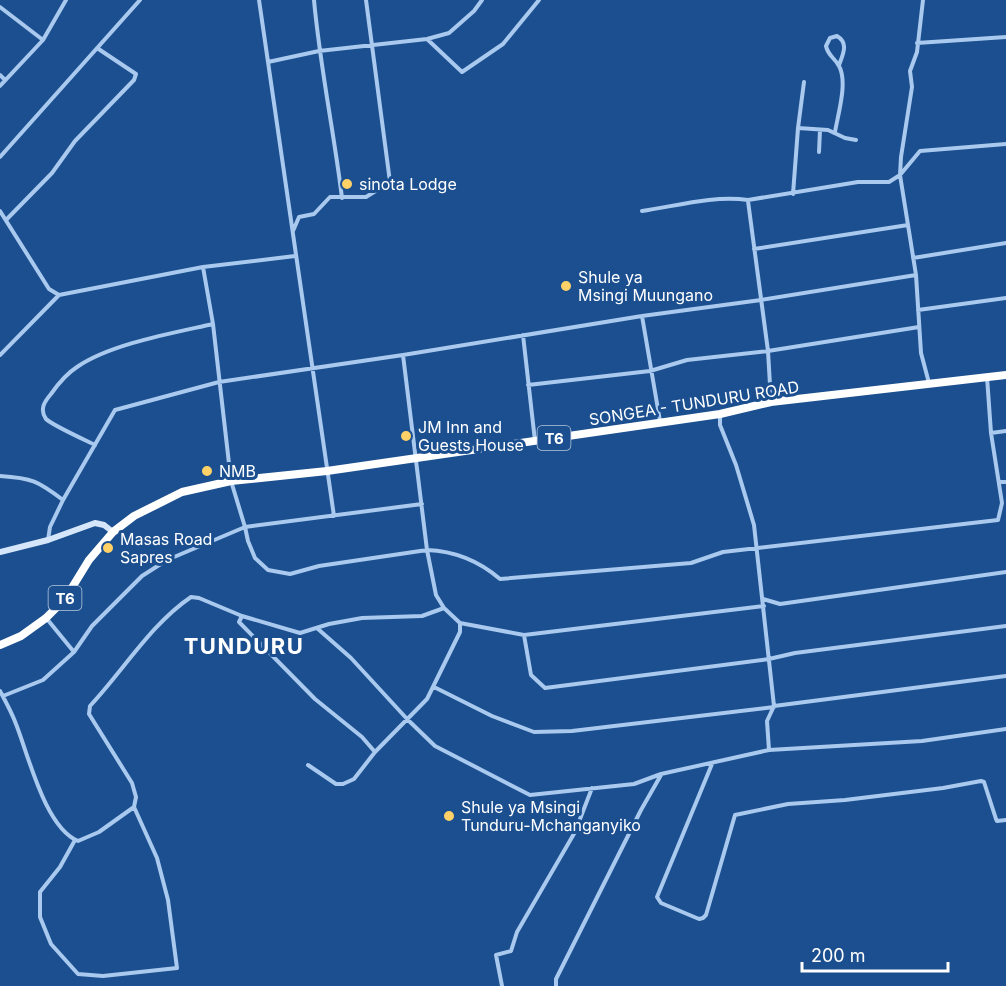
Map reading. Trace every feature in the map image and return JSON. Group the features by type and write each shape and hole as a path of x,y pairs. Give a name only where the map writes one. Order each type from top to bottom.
{"highway":[{"name":"SONGEA - TUNDURU ROAD","path":"112,532 134,516 182,492 231,481 327,471 720,414 771,402 1006,375"},
{"name":"T6","path":"0,645 21,636 46,618 65,599 89,560 112,532"}],"main road":[{"path":"0,552 48,540 95,524 104,525 112,532"}],"street":[{"path":"0,86 42,40 66,0"},
{"path":"0,157 2,151 140,0"},
{"path":"259,0 334,516"},
{"path":"314,0 319,51 336,147 342,198"},
{"path":"292,233 299,217 314,214 330,196 366,197 390,182 366,0"},
{"path":"268,62 319,51 427,39 449,33 474,11 482,0"},
{"path":"427,39 462,72 503,44 539,0"},
{"path":"923,0 910,72 912,87 900,175 913,258 921,353 929,384"},
{"path":"0,7 42,40"},
{"path":"835,132 842,97 842,77 839,65 828,54 826,46 830,38 837,36 843,40 845,47 839,65"},
{"path":"917,43 1006,37"},
{"path":"6,220 52,172 75,141 134,80 136,74 97,48"},
{"path":"0,75 5,80"},
{"path":"793,194 804,82"},
{"path":"798,128 835,132 844,138 856,140"},
{"path":"819,152 820,130"},
{"path":"642,211 716,200 736,198 748,200 793,194 858,182 889,182 900,175 920,152 1006,144"},
{"path":"748,200 768,351 771,402"},
{"path":"0,211 49,289 59,295"},
{"path":"754,249 908,225"},
{"path":"913,258 1006,243"},
{"path":"0,355 59,295 203,267 295,256"},
{"path":"203,267 213,324 231,481 248,541 255,558 268,570 290,574 319,566 439,550 484,566 500,579 691,563 723,552 998,520 1002,503 991,433 987,376"},
{"path":"48,540 50,527 63,500 115,410 219,381 403,355 915,275"},
{"path":"917,310 1006,298"},
{"path":"642,316 660,422"},
{"path":"95,445 46,420 42,410 44,402 59,383 76,368 94,358 145,339 213,324"},
{"path":"528,385 650,370 687,360 768,351 919,327"},
{"path":"523,335 535,441"},
{"path":"403,355 427,550 436,595 444,608 460,623 525,635 764,606"},
{"path":"720,414 720,425 736,465 754,525 774,707 766,721 769,750"},
{"path":"991,433 1006,431"},
{"path":"0,477 25,477 44,486 63,500"},
{"path":"999,482 1006,482"},
{"path":"3,696 43,680 74,652 92,626 141,576 167,560 245,527 422,504"},
{"path":"763,599 780,604 1006,572"},
{"path":"75,839 60,867 40,892 40,916 51,944 78,974 103,976 177,968 168,900 157,858 134,807 136,797 132,783 89,714 90,706 178,605 191,597 199,598 242,616 300,633 329,624 362,618 422,616 444,608"},
{"path":"242,616 239,622 257,641 315,699 362,737 375,752"},
{"path":"46,618 74,652"},
{"path":"308,765 336,784 344,784 354,779 375,752 427,699 457,640 460,623"},
{"path":"525,635 531,675 545,688 1006,626"},
{"path":"318,629 351,658 435,746 530,795 634,784 661,774 769,750 922,741 1006,729"},
{"path":"434,687 492,716 534,732 572,731 1006,676"},
{"path":"0,691 15,721 40,788 56,821 68,836 78,841 99,832 134,807"},
{"path":"712,763 657,897 660,903 699,919 706,915 735,815 788,804 845,800 982,781 996,819 1006,820"},
{"path":"556,986 556,979 561,968 661,774"},
{"path":"502,986 496,955 511,951 517,932 574,832 592,788"}],"place":[{"name":"sinota Lodge","path":"347,184"},
{"name":"Shule ya Msingi Muungano","path":"566,286"},
{"name":"JM Inn and Guests House","path":"406,436"},
{"name":"NMB","path":"207,471"},
{"name":"Masas Road Sapres","path":"108,548"},
{"name":"Shule ya Msingi Tunduru-Mchanganyiko","path":"449,816"}],"district":[{"name":"TUNDURU","path":"244,646"}]}
